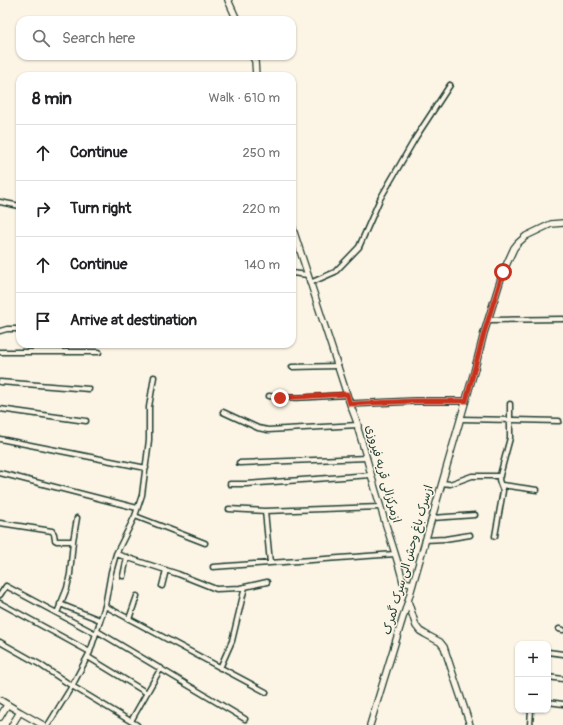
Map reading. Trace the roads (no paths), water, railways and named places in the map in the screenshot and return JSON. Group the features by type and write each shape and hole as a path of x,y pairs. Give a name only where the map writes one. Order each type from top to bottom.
{"main road":[{"path":"228,0 235,16"},
{"path":"254,60 256,72"},
{"name":"ازسرک باغ وحش الی سرک گمرک","path":"370,725 413,584 466,401 480,345 503,272 514,248 526,236 551,224 563,222"},
{"name":"ازمرکزالی قریه فیروزی","path":"296,239 358,425 380,507 403,582 413,584"},
{"path":"350,404 414,401 466,401"},
{"path":"408,601 416,626 420,631 440,642 444,647 470,725"},
{"path":"0,700 43,725"},
{"path":"0,717 7,705"},
{"path":"12,725 20,712"}],"street":[{"path":"310,283 335,272 359,247 383,193 416,137 450,85"},
{"path":"0,202 16,205"},
{"path":"296,274 308,275"},
{"path":"488,320 563,319"},
{"path":"0,331 16,329"},
{"path":"0,352 99,352"},
{"path":"292,367 338,366"},
{"path":"48,725 88,657 105,606 116,554 135,516 142,494 150,440 149,407 154,377"},
{"path":"0,382 89,389"},
{"path":"269,396 291,398 347,394"},
{"path":"495,536 503,491 500,476 510,438 510,404"},
{"path":"0,409 86,421"},
{"path":"223,412 258,428 271,430 358,425"},
{"path":"460,419 559,421"},
{"path":"0,439 146,468"},
{"path":"239,463 367,458"},
{"path":"0,473 137,508"},
{"path":"230,484 371,475"},
{"path":"442,483 450,484 472,476 500,476"},
{"path":"502,485 537,490"},
{"path":"228,508 265,511 380,507"},
{"path":"265,511 270,563"},
{"path":"432,518 476,515"},
{"path":"135,516 205,543"},
{"path":"57,613 67,588 70,574 77,518"},
{"path":"0,523 52,531 55,540 73,541"},
{"path":"425,540 445,539 470,535"},
{"path":"116,554 166,570 216,589 245,587 267,582"},
{"path":"213,567 395,554"},
{"path":"123,576 127,558"},
{"path":"162,586 166,570"},
{"path":"0,595 6,586 161,668 245,719"},
{"path":"220,668 232,641 245,587"},
{"path":"129,619 137,596"},
{"path":"0,603 90,652"},
{"path":"60,604 100,620"},
{"path":"105,606 266,692"},
{"path":"0,642 39,664 72,686 137,725"},
{"path":"551,652 563,654"},
{"path":"88,657 147,693"},
{"path":"131,721 161,668"},
{"path":"551,677 563,679"},
{"path":"551,702 563,704"},
{"path":"530,725 532,713"}]}
